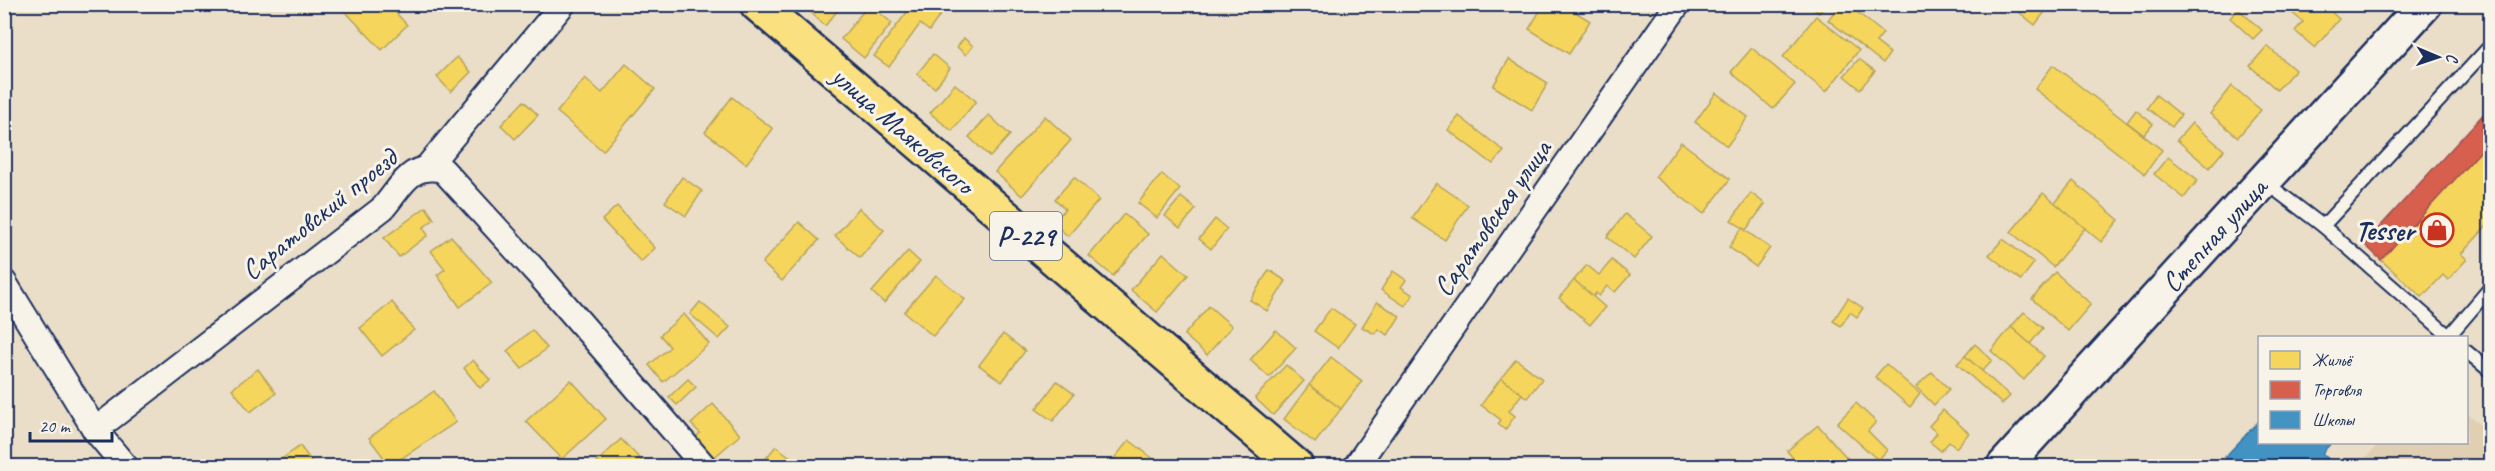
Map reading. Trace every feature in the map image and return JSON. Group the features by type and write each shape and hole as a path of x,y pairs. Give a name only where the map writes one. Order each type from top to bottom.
{"main road":[{"name":"улица Маяковского","path":"757,4 1296,466"}],"street":[{"path":"428,166 562,4"},
{"name":"Саратовская улица","path":"1356,466 1678,4"},
{"name":"Степная улица","path":"2018,462 2264,181 2425,4"},
{"name":"Саратовский проезд","path":"95,430 382,208 415,170 428,166 443,170 540,276 704,466"},
{"path":"4,282 95,430 125,466"}],"lane":[{"path":"2323,226 2490,46"},
{"path":"2264,181 2323,226 2448,336"},
{"path":"2450,336 2490,288"},
{"path":"2468,353 2490,371"}],"shaded area":[{"path":"2468,414 2490,433 2490,466 2358,466 2378,444 2468,444"}],"building: Жильё":[{"path":"338,4 388,4 407,25 382,50"},
{"path":"802,4 843,4 825,26"},
{"path":"869,4 892,23 864,58 841,39"},
{"path":"913,4 948,4 929,31 920,24 889,67 874,56"},
{"path":"1544,4 1563,4 1590,21 1569,54 1529,29"},
{"path":"1808,4 1826,4 1819,13"},
{"path":"1840,4 1847,4 1883,33 1876,42 1890,53 1883,63 1828,20"},
{"path":"2009,4 2051,4 2035,25"},
{"path":"2297,4 2323,4 2339,19 2315,48 2295,31 2303,22 2291,12"},
{"path":"2238,9 2262,30 2253,39 2230,18"},
{"path":"1816,16 1859,50 1826,92 1783,57"},
{"path":"964,38 973,46 966,55 957,47"},
{"path":"2267,46 2295,70 2277,90 2250,66"},
{"path":"1752,48 1795,84 1773,109 1731,72"},
{"path":"933,54 950,68 935,88 917,74"},
{"path":"457,57 471,72 451,92 437,77"},
{"path":"1509,59 1548,83 1532,110 1493,86"},
{"path":"1859,59 1875,71 1860,89 1844,76"},
{"path":"626,64 655,89 603,151 557,112 585,78 602,93"},
{"path":"2053,65 2162,150 2145,174 2035,89"},
{"path":"955,84 976,101 952,131 930,113"},
{"path":"2232,86 2261,110 2238,137 2210,114"},
{"path":"1716,93 1748,117 1727,146 1695,122"},
{"path":"2156,95 2181,115 2172,127 2147,108"},
{"path":"732,97 773,129 746,164 705,132"},
{"path":"524,101 538,115 515,139 501,125"},
{"path":"2136,110 2153,124 2144,135 2127,122"},
{"path":"989,115 1010,135 990,157 969,137"},
{"path":"1045,116 1071,140 1022,196 995,172"},
{"path":"1459,116 1504,151 1493,164 1448,130"},
{"path":"2192,123 2224,150 2209,168 2177,140"},
{"path":"2490,141 2490,223 2461,254 2467,259 2448,280 2443,275 2422,297 2381,260"},
{"path":"1681,142 1730,179 1704,214 1655,177"},
{"path":"2168,157 2198,180 2184,198 2154,174"},
{"path":"1162,174 1180,189 1157,218 1138,203"},
{"path":"682,177 702,191 686,216 665,202"},
{"path":"1074,177 1099,200 1068,236 1053,223 1065,209 1055,199"},
{"path":"2073,181 2119,220 2101,242 2055,203"},
{"path":"1436,183 1468,205 1445,240 1412,218"},
{"path":"1751,193 1765,204 1746,230 1731,220"},
{"path":"2043,193 2085,228 2053,267 2011,232"},
{"path":"1181,197 1196,209 1180,228 1165,216"},
{"path":"617,206 655,248 641,262 602,220"},
{"path":"426,207 434,219 423,228 428,235 399,257 384,238"},
{"path":"859,208 884,230 860,258 835,236"},
{"path":"1124,214 1148,234 1113,276 1089,256"},
{"path":"1625,214 1652,236 1634,259 1607,237"},
{"path":"1215,219 1227,229 1211,249 1199,239"},
{"path":"799,222 819,240 782,281 762,263"},
{"path":"1742,228 1770,248 1756,267 1729,247"},
{"path":"451,236 492,283 460,307 437,275 445,269 431,251"},
{"path":"2003,239 2034,263 2021,280 1989,255"},
{"path":"908,251 920,262 884,303 872,292"},
{"path":"1163,253 1188,275 1157,312 1131,290"},
{"path":"1612,260 1630,275 1615,292 1607,286 1599,296 1596,293 1593,297 1574,280 1587,265 1599,275"},
{"path":"1269,270 1286,281 1267,311 1250,300"},
{"path":"1393,271 1406,280 1401,287 1413,295 1405,306 1381,290"},
{"path":"2055,272 2091,304 2068,331 2032,299"},
{"path":"936,275 965,299 933,336 904,312"},
{"path":"1574,280 1605,307 1590,325 1559,298"},
{"path":"1848,298 1863,308 1857,317 1850,312 1841,326 1833,321"},
{"path":"392,302 414,330 382,356 360,328"},
{"path":"700,302 730,327 719,339 690,314"},
{"path":"1377,302 1400,316 1388,335 1378,329 1375,334 1362,327"},
{"path":"1209,306 1232,326 1207,355 1184,335"},
{"path":"1331,308 1355,324 1338,348 1314,331"},
{"path":"2024,312 2043,328 2030,344 2011,327"},
{"path":"684,314 709,344 663,382 649,365 670,347 660,335"},
{"path":"2011,327 2044,356 2024,380 1991,351"},
{"path":"532,330 547,348 522,369 507,351"},
{"path":"1276,330 1296,348 1269,377 1250,360"},
{"path":"1003,334 1025,351 1002,382 979,365"},
{"path":"1975,344 1992,360 1982,371 1965,356"},
{"path":"1965,356 2010,396 2002,404 1957,364"},
{"path":"1331,357 1362,381 1341,409 1309,385"},
{"path":"1516,359 1542,379 1527,398 1501,378"},
{"path":"473,360 490,380 480,388 464,368"},
{"path":"1886,364 1920,394 1910,407 1875,377"},
{"path":"1286,365 1304,381 1273,415 1255,398"},
{"path":"258,369 276,393 250,412 232,389"},
{"path":"1932,372 1949,389 1934,405 1916,387"},
{"path":"1501,378 1522,394 1509,411 1515,416 1505,430 1498,424 1501,420 1481,405"},
{"path":"688,379 696,387 677,405 669,397"},
{"path":"571,380 606,419 562,459 526,421"},
{"path":"1057,381 1074,394 1053,421 1036,409"},
{"path":"1309,385 1341,409 1315,443 1284,419"},
{"path":"434,391 456,422 390,466 369,438"},
{"path":"1856,403 1876,422 1868,431 1887,450 1878,460 1837,423"},
{"path":"713,404 740,435 711,460 693,440 700,433 691,424"},
{"path":"1943,410 1969,433 1956,448 1949,442 1941,451 1930,442 1937,433 1929,426"},
{"path":"1818,425 1848,459 1840,466 1800,466 1787,451"},
{"path":"621,439 645,464 642,466 601,466 597,462"},
{"path":"1129,440 1155,460 1150,466 1108,466"},
{"path":"300,446 315,466 272,466"},
{"path":"776,446 802,466 769,466 763,462"}],"building: Торговля":[{"path":"2490,107 2490,141 2381,260 2364,244"}],"building: Школы":[{"path":"2258,422 2258,444 2330,444 2322,453 2336,466 2235,466 2225,457"}],"place":[{"name":"Tesser","path":"2437,230"}]}
